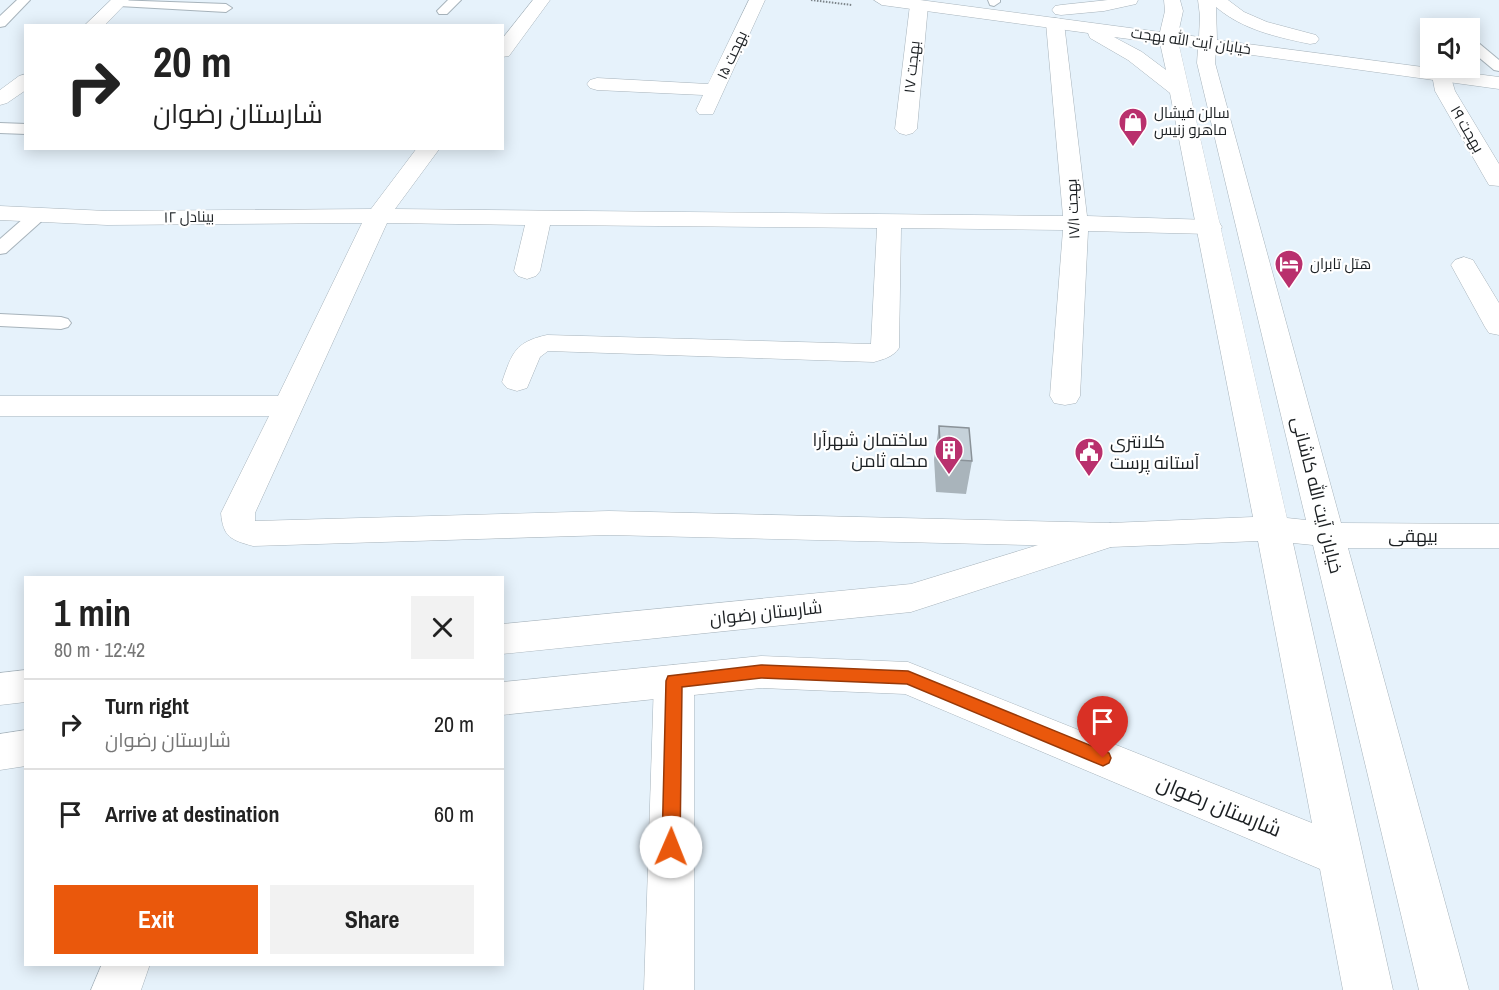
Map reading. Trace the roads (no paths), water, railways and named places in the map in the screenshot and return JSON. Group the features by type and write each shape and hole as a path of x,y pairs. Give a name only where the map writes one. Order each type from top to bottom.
{"street":[{"path":"504,49 542,0"},
{"name":"بهجت ۱۵","path":"706,110 757,0"},
{"name":"خیابان آیت الله بهجت","path":"882,0 1065,19 1171,21 1207,36 1420,65"},
{"path":"1065,19 1130,0"},
{"name":"خیابان آیت الله کاشانی","path":"1206,0 1212,18 1207,36 1206,63 1444,990"},
{"path":"1218,0 1234,13 1257,24 1288,34 1368,51"},
{"path":"95,24 119,1"},
{"name":"خیابان آیت الله بهجت","path":"989,1 1065,19"},
{"name":"بهجت ۱۷","path":"906,129 919,5"},
{"path":"1065,19 1135,56 1180,91"},
{"name":"بهجت ۱۷/۱","path":"1065,19 1077,223 1065,396"},
{"path":"1171,21 1180,91 1368,990"},
{"name":"خیابان آیت الله بهجت","path":"1207,36 1368,51 1420,63"},
{"path":"1480,66 1499,68"},
{"name":"بهجت ۱۹","path":"1440,78 1445,91 1497,180"},
{"name":"خیابان آیت الله بهجت","path":"1479,78 1499,83"},
{"path":"0,99 24,81"},
{"path":"597,84 715,90"},
{"path":"428,150 378,216 238,513 239,527 253,534 609,524 1110,535"},
{"name":"بینادل ۱۲","path":"0,213 107,218 378,216 1077,223 1210,227"},
{"path":"527,271 539,218"},
{"path":"517,382 529,349 537,344 547,343 874,353 885,348 889,222"},
{"path":"1464,265 1499,327"},
{"path":"0,406 288,406"},
{"name":"بیهقی","path":"1273,528 1328,535 1499,536"},
{"name":"شارستان رضوان","path":"504,639 911,598 1110,535 1273,528"},
{"name":"شارستان رضوان","path":"504,699 761,672 908,678 1341,856"},
{"path":"669,990 674,681"},
{"path":"0,689 24,686"},
{"path":"0,752 24,748"},
{"path":"116,990 125,966"}],"lane":[{"path":"0,23 24,0"},
{"path":"443,11 455,0"},
{"path":"119,1 226,8"},
{"path":"1480,52 1499,68"},
{"path":"0,128 24,129"},
{"path":"0,249 38,215"},
{"path":"0,320 61,323"}],"place":[{"name":"سالن فیشال ماهرو زنیس","path":"1133,148"},
{"name":"هتل تابران","path":"1289,290"},
{"name":"ساختمان شهرآرا محله ثامن","path":"949,476"},
{"name":"کلانتری آستانه پرست","path":"1089,478"}]}
